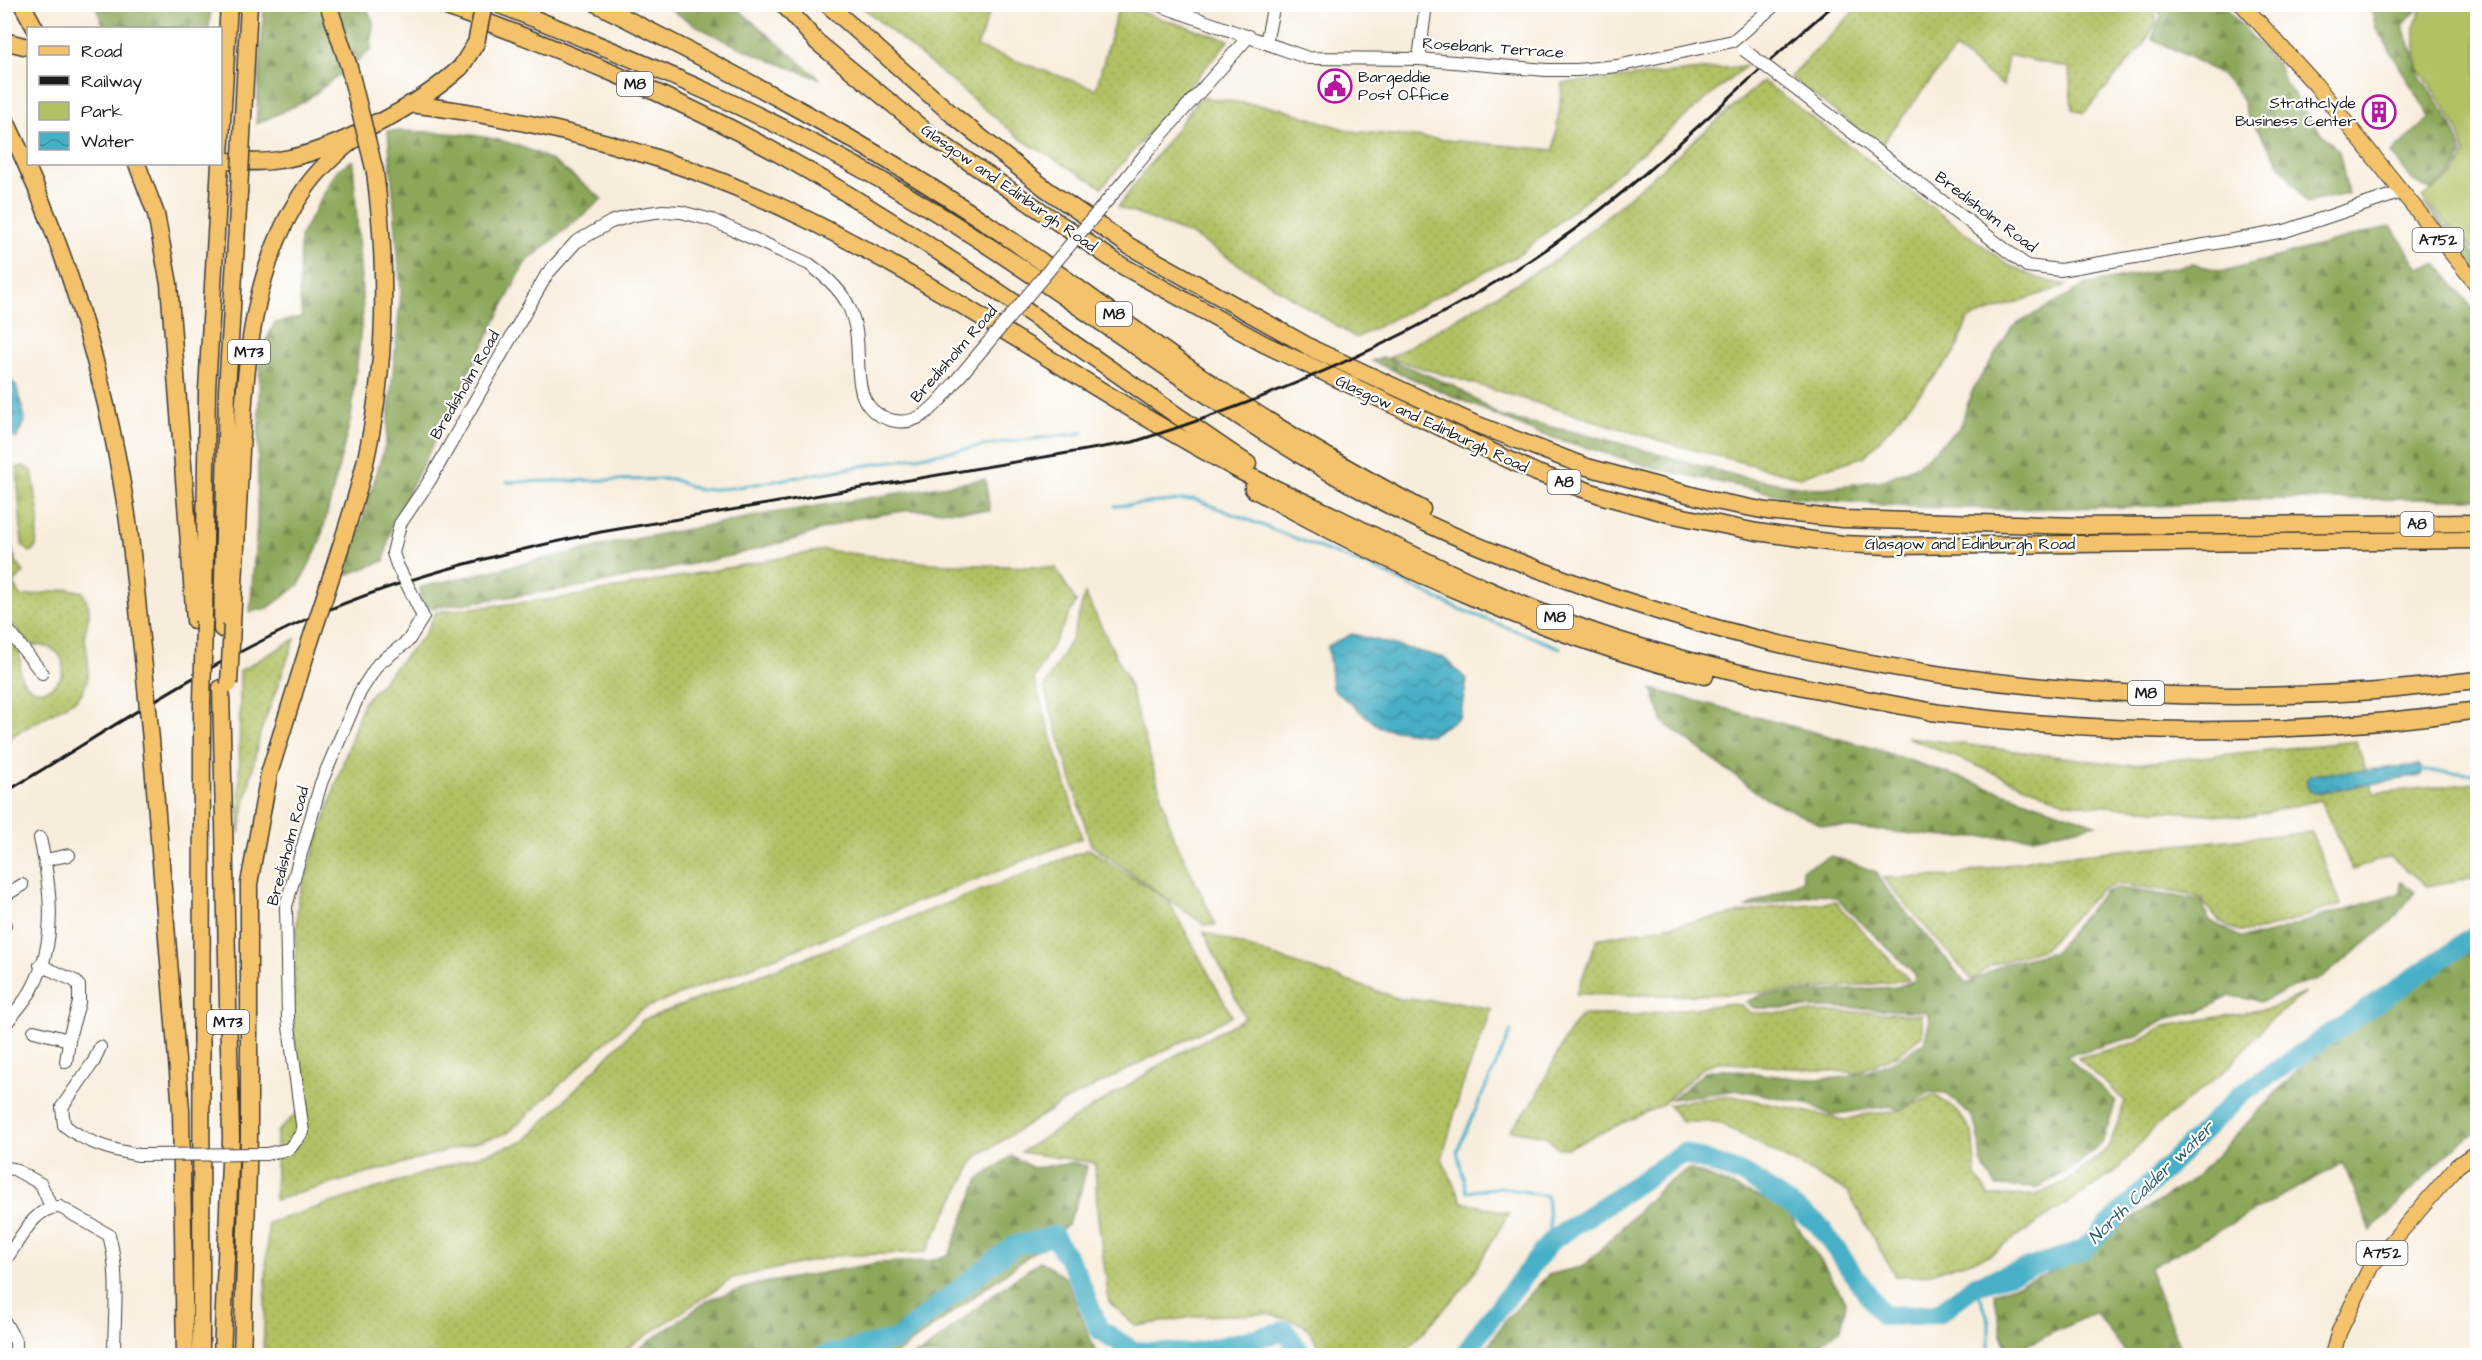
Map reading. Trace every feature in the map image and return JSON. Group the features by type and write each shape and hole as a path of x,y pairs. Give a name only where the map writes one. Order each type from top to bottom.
{"highway":[{"path":"22,4 34,27"},
{"name":"M73","path":"222,125 229,4"},
{"name":"M73","path":"222,1356 231,1138 224,832 227,390 249,4"},
{"name":"M73","path":"242,1356 249,1137 249,884 269,774 356,499 377,398 384,284 375,172 349,67 328,4"},
{"name":"M8","path":"439,4 592,64 785,157 916,236 1251,466 1339,518"},
{"path":"222,160 258,162 298,156 345,139 410,104 433,90 460,67 480,32 484,4"},
{"name":"M8","path":"497,4 642,62 754,112 925,205 1186,383 1284,445 1378,500 1464,541 1582,587 1754,639 1870,662 2009,682 2187,695 2262,695 2362,692 2478,680"},
{"name":"M8","path":"597,4 720,64 920,180 1012,240 1205,380 1334,461 1467,532 1582,587"},
{"name":"Glasgow and Edinburgh Road","path":"783,4 818,42 935,139 1119,264 1264,344 1537,473 1603,496 1669,514 1757,532 1881,546 2478,540"},
{"name":"Glasgow and Edinburgh Road","path":"827,4 955,117 1046,189 1129,246 1315,350 1473,423 1587,467 1710,500 1767,511 1844,519 1979,525 2478,524"},
{"name":"M8","path":"652,32 931,198 1063,297"},
{"path":"4,41 27,47"},
{"name":"M8","path":"410,104 534,125 584,137 676,165 799,215 925,282 1244,473 1478,586 1614,638 1783,683 1940,713"},
{"path":"4,117 60,251 106,406 126,506 151,740 164,926 182,1110 185,1356"},
{"name":"M73","path":"227,626 249,350 267,270 284,225 308,185 343,148 377,122"},
{"name":"M73","path":"137,165 156,214 169,284 199,621 202,702 201,1356"},
{"name":"M73","path":"199,621 205,446 220,165"},
{"name":"M8","path":"980,315 1166,440 1362,548 1463,594 1608,648 1704,675 1781,693 2045,725 2116,730 2223,731 2363,724 2478,710"},
{"path":"2357,525 2478,517"},
{"path":"164,926 187,1089 202,1320"}],"main road":[{"name":"A752","path":"2242,4 2315,84 2478,286"},
{"name":"A752","path":"2331,1356 2339,1332 2371,1266 2457,1166 2478,1151"}],"street":[{"name":"Rosebank Terrace","path":"1156,4 1308,58 1419,59 1578,70 1617,66 1733,41 1775,5"},
{"path":"1266,43 1274,4"},
{"path":"1419,59 1426,4"},
{"name":"Bredisholm Road","path":"100,1047 94,1061 62,1107 64,1125 90,1142 110,1150 139,1155 266,1154 282,1153 303,1135 304,1128 288,1019 286,906 321,783 360,692 378,664 408,641 423,617 393,553 400,524 430,480 547,274 576,242 611,222 663,211 698,215 809,264 836,288 850,309 860,345 863,396 870,408 882,417 901,422 920,418 928,413 960,376 1160,135 1197,98 1248,36"},
{"name":"Bredisholm Road","path":"1733,41 2027,266 2060,270 2285,231 2402,192"},
{"path":"4,626 42,673"},
{"path":"4,1026 32,988 47,945 51,918 51,891 40,838"},
{"path":"45,860 69,855"},
{"path":"4,896 22,885"},
{"path":"40,965 75,981 79,986 79,1003 69,1040 66,1062"},
{"path":"34,1031 69,1040"},
{"path":"4,1168 14,1169 41,1184 51,1207"},
{"path":"4,1262 41,1211 51,1207 60,1207 109,1235 116,1279 114,1356"},
{"path":"4,1321 16,1342 16,1356"}],"green space":[{"path":"2427,4 2477,5 2477,253 2422,198 2454,175 2466,155 2457,127 2418,67 2414,27 2421,10"},
{"path":"95,5 211,5 209,27 105,27"},
{"path":"264,5 366,5 373,22 371,50 305,101 256,124"},
{"path":"665,5 733,5 820,79 719,38"},
{"path":"860,5 992,5 977,47 1096,89 1119,5 1229,40 1102,187 1022,140"},
{"path":"1860,5 2156,5 2156,23 2143,45 2084,113 2072,109 2069,68 2008,55 2003,86 1955,49 1880,146 1790,77"},
{"path":"2158,5 2223,5 2278,65 2285,83 2321,133 2339,151 2348,194 2306,203 2246,113 2242,99 2233,87 2209,67 2152,38 2161,17"},
{"path":"2370,5 2422,5 2402,25 2420,77 2453,126 2463,155 2452,174 2431,190 2413,181 2391,153 2430,117 2376,28"},
{"path":"1746,66 1520,254 1356,338 1192,235 1118,207 1200,97 1280,108 1350,131 1554,150 1563,83"},
{"path":"1763,81 2010,266 2037,278 2067,285 1968,319 1955,353 1865,456 1799,477 1672,444 1389,358 1556,260"},
{"path":"388,131 451,133 492,138 511,143 550,160 602,199 525,263 392,525 384,561 346,575 386,442 401,293"},
{"path":"353,160 363,310 351,417 320,542 299,585 268,608 250,612 257,525 260,352 275,323 302,317 299,292 300,237 337,170"},
{"path":"2423,203 2477,257 2477,271"},
{"path":"2391,226 2419,268 2437,264 2477,314 2477,499 2250,499 2159,506 2010,509 1908,507 1791,497 1665,471 1537,433 1372,361 1383,357 1454,386 1502,417 1590,435 1741,477 1816,489 1884,480 1918,465 1960,427 1972,391 2012,327 2087,284 2193,264 2224,271"},
{"path":"23,466 32,471 39,517 36,547 30,552 22,545 17,468"},
{"path":"4,470 10,539 17,563 24,572 14,583 21,597 68,589 83,592 89,613 85,634 88,677 83,692 77,699 5,740 5,635 19,653 20,673 23,680 35,689 44,690 52,687 62,672 63,664 60,656 52,649 29,644 5,616"},
{"path":"985,479 990,511 910,510 852,519 795,539 726,557 585,586 432,608 421,601 420,587 609,544 767,514"},
{"path":"824,550 929,563 1056,568 1076,602 1034,679 1082,838 640,1010 508,1133 275,1200 277,1132 304,1106 292,1022 298,900 363,703 425,634 436,612 563,598"},
{"path":"1085,594 1127,678 1172,833 1216,925 1205,925 1091,845 1044,687 1072,638"},
{"path":"295,639 260,733 239,834 240,671"},
{"path":"1652,689 1873,748 2096,824 2033,837 1946,837 1822,825 1762,796 1663,722"},
{"path":"1907,737 2124,765 2356,741 2374,793 2477,783 2477,877 2426,886 2390,856 2353,870 2320,800 2246,817 2067,803"},
{"path":"2311,832 2341,904 2275,926 2240,931 2222,923 2201,898 2181,892 2116,884 2099,891 2044,949 1991,965 1972,980 1883,878 1952,876 2039,858"},
{"path":"1089,849 1168,900 1232,1016 1060,1104 976,1157 926,1252 835,1256 733,1278 617,1355 263,1355 268,1223 525,1141 643,1020"},
{"path":"1832,856 1877,872 1881,882 1967,984 2004,964 2054,952 2104,892 2117,888 2201,900 2209,920 2240,937 2262,936 2400,894 2401,882 2415,892 2390,923 2322,978 2300,984 2262,1001 2230,996 2201,1011 2165,1019 2137,1036 2066,1056 2116,1101 2102,1143 2076,1166 2037,1188 1996,1186 1981,1162 1978,1131 1971,1116 1946,1093 1930,1092 1901,1110 1889,1106 1831,1115 1806,1103 1739,1090 1672,1099 1705,1072 1723,1069 1803,1079 1850,1076 1873,1070 1924,1042 1930,1020 1927,1012 1859,1008 1754,1008 1746,1002 1761,995 1897,987 1914,981 1915,974 1836,898 1820,894 1745,908 1803,880 1802,869"},
{"path":"1835,902 1909,980 1743,993 1576,994 1597,939 1774,907"},
{"path":"1204,932 1400,999 1457,1002 1492,1009 1462,1087 1442,1159 1462,1202 1509,1213 1466,1285 1402,1355 1325,1355 1305,1325 1269,1314 1199,1316 1136,1326 1109,1302 1097,1210 1095,1163 1021,1152 1178,1054 1245,1018"},
{"path":"2477,942 2477,1131 2447,1154 2371,1231 2343,1163 2149,1268 2183,1355 2127,1355 2096,1312 2006,1355 1994,1293 2045,1275 2196,1177 2305,1062"},
{"path":"2305,993 2268,1022 2229,1067 2156,1126 2115,1172 1988,1256 1921,1276 1895,1276 1847,1191 1717,1122 1682,1122 1668,1105 1733,1096 1845,1120 1867,1114 1894,1112 1935,1095 1958,1112 1972,1132 1976,1176 1989,1196 2035,1195 2063,1184 2109,1148 2125,1101 2078,1058 2135,1043 2165,1026 2271,1008"},
{"path":"1727,1004 1742,1005 1750,1013 1869,1012 1922,1015 1922,1035 1900,1053 1857,1073 1717,1062 1703,1068 1660,1106 1567,1148 1558,1148 1545,1136 1510,1130 1533,1102 1566,1037 1581,1015 1635,1015"},
{"path":"1012,1156 1033,1168 1074,1163 1087,1166 1080,1194 1068,1224 1041,1247 895,1355 630,1355 710,1299 758,1284 878,1263 928,1261 949,1255 979,1179"},
{"path":"1689,1169 1784,1207 1827,1270 1846,1303 1841,1329 1811,1350 1813,1355 1482,1355 1504,1322 1548,1275 1584,1266 1663,1186"},
{"path":"1040,1261 1066,1278 1097,1355 914,1355 923,1352 995,1293"}],"water":[{"path":"10,380 16,385 25,420 16,439 5,429 5,381"},
{"path":"1352,634 1444,658 1467,680 1460,717 1431,735 1381,728 1332,688 1328,646"},
{"path":"2419,765 2423,771 2420,776 2314,793 2308,789 2306,780 2311,775"}],"waterway":[{"path":"507,482 672,479 699,490 732,488 1006,442 1083,433"},
{"path":"1115,506 1194,499 1375,569 1457,608 1560,648"},
{"path":"2423,771 2478,774"},
{"name":"North Calder water","path":"1464,1356 1476,1337 1551,1241 1683,1153 1748,1176 1818,1224 1883,1316 1937,1314 1976,1285 2083,1250 2240,1095 2478,934"},
{"path":"1511,1031 1457,1151 1467,1192 1500,1187 1547,1196 1551,1241"},
{"name":"North Calder water","path":"822,1356 897,1339 1013,1246 1054,1236 1076,1272 1099,1329 1133,1351 1190,1354 1285,1331 1303,1356"},
{"path":"1976,1285 1989,1321 1989,1356"}],"railway":[{"path":"4,793 182,684 255,644 329,610 405,582 483,559 601,532 1133,442 1199,420 1328,370 1452,308 1512,272 1569,233 1651,168 1835,4"}],"place":[{"name":"Bargeddie Post Office","path":"1335,86"},
{"name":"Strathclyde Business Center","path":"2379,112"}]}
